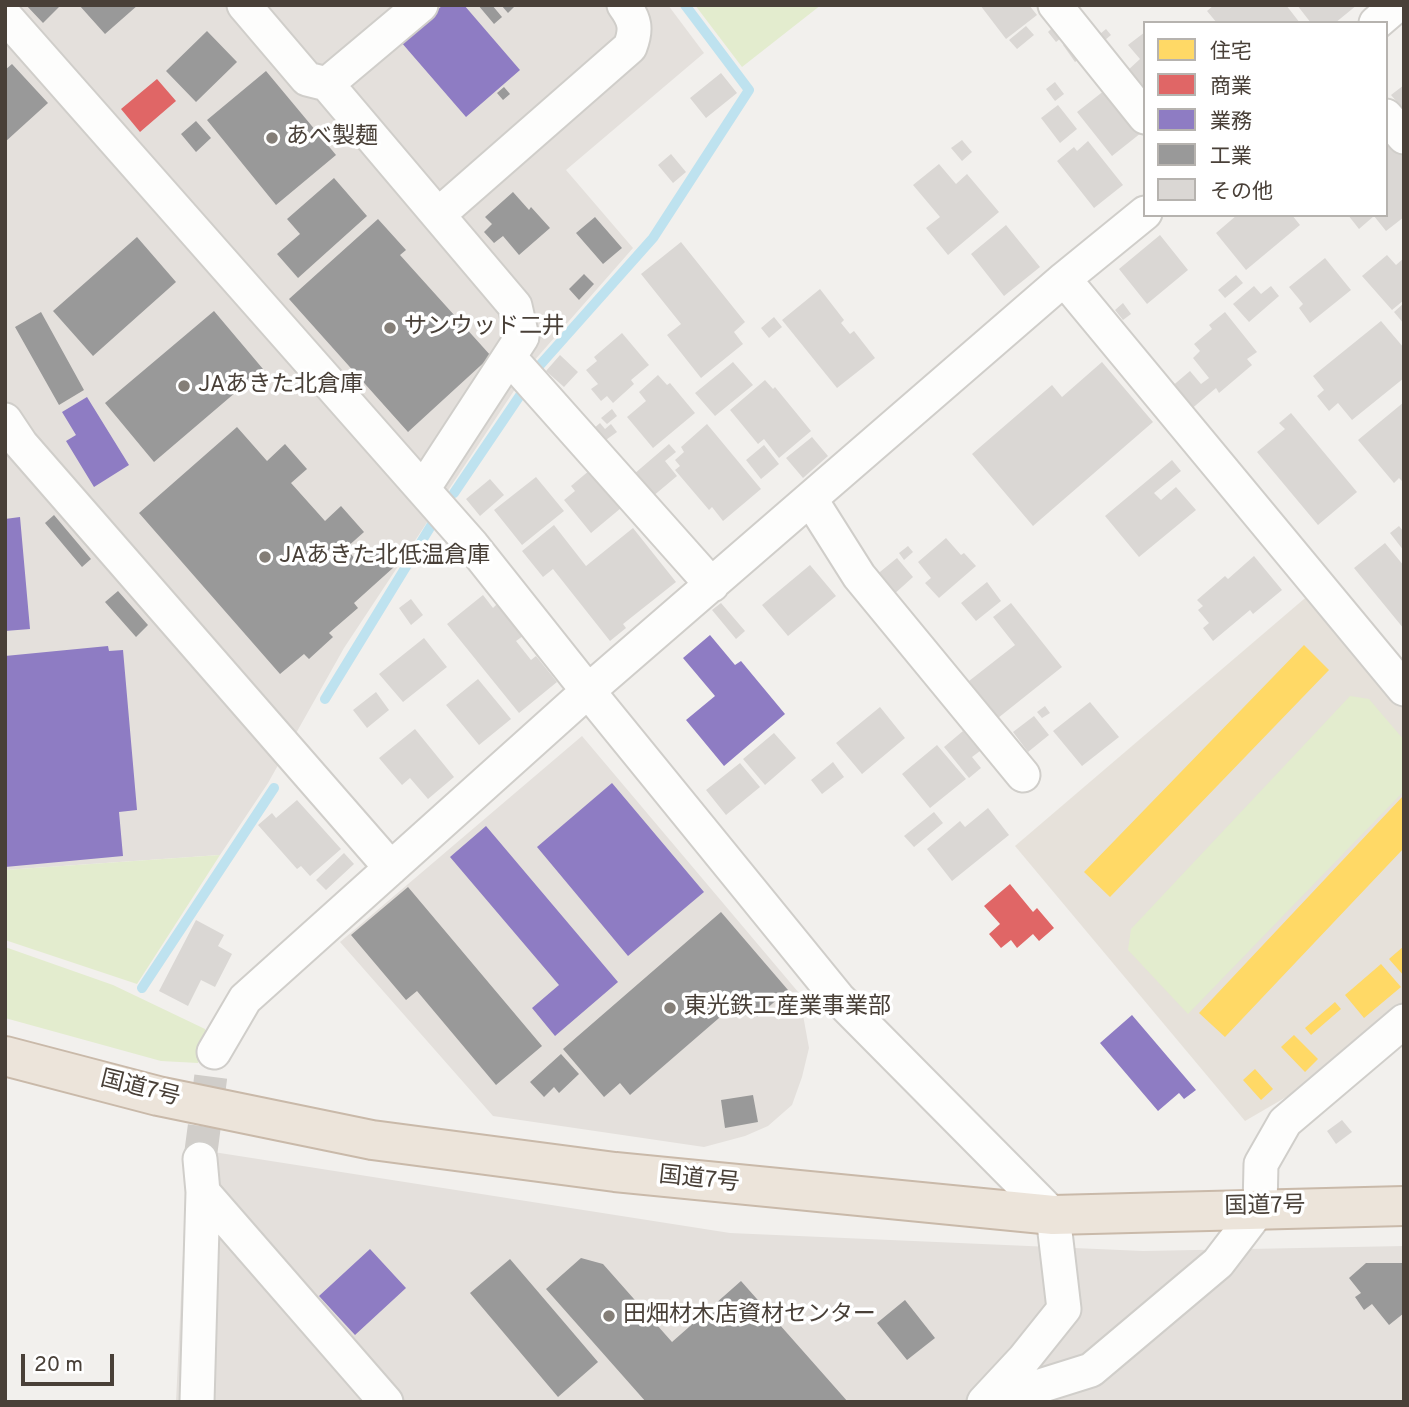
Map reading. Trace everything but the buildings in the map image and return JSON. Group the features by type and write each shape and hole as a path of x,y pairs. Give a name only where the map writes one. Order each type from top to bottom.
{"highway":[{"name":"国道7号","path":"5,1056 158,1096 372,1140 615,1172 1053,1215 1404,1206"}],"street":[{"path":"244,5 307,79 327,84 515,306 522,337 423,489"},
{"path":"327,84 421,5"},
{"path":"439,215 630,47 636,31 633,16 624,5"},
{"path":"1055,5 1143,115"},
{"path":"1378,21 1397,5"},
{"path":"5,16 472,545 587,691 838,998 1053,1215 1064,1309 986,1402"},
{"path":"1388,118 1404,137"},
{"path":"214,1052 245,999 587,691 1064,279 1143,216"},
{"path":"1064,279 1393,654 1404,689"},
{"path":"509,357 712,584"},
{"path":"5,421 20,444 391,868"},
{"path":"811,500 859,576 1023,775"},
{"path":"986,1402 1091,1370 1219,1264 1260,1208 1261,1164 1285,1122 1404,1021"},
{"path":"197,1402 203,1192 200,1159"},
{"path":"203,1192 386,1402"}],"shaded area":[{"path":"5,5 668,5 704,53 566,170 633,248 533,362 344,648 268,783 220,855 5,870"},
{"path":"1311,593 1404,705 1404,1003 1300,1089 1245,1121 1015,846"},
{"path":"582,736 799,993 809,1048 792,1105 768,1126 745,1136 704,1147 493,1116 340,942"},
{"path":"188,1148 730,1233 1143,1251 1404,1246 1404,1402 176,1402"}],"green space":[{"path":"695,5 821,5 742,67"},
{"path":"1350,696 1369,699 1404,740 1404,791 1188,1014 1128,950 1131,929"},
{"path":"220,855 137,984 5,940 5,870"},
{"path":"5,947 113,985 205,1029 208,1043 198,1063 161,1061 5,1018"}],"waterway":[{"path":"540,365 653,238 749,90 685,5"},
{"path":"454,493 521,394"},
{"path":"325,699 434,521"},
{"path":"142,988 274,788"}],"tunnel":[{"path":"200,1159 214,1052"}],"place":[{"name":"あべ製麺","path":"272,138"},
{"name":"サンウッド二井","path":"390,328"},
{"name":"JAあきた北倉庫","path":"184,386"},
{"name":"JAあきた北低温倉庫","path":"265,557"},
{"name":"東光鉄工産業事業部","path":"670,1008"},
{"name":"田畑材木店資材センター","path":"609,1316"}]}
